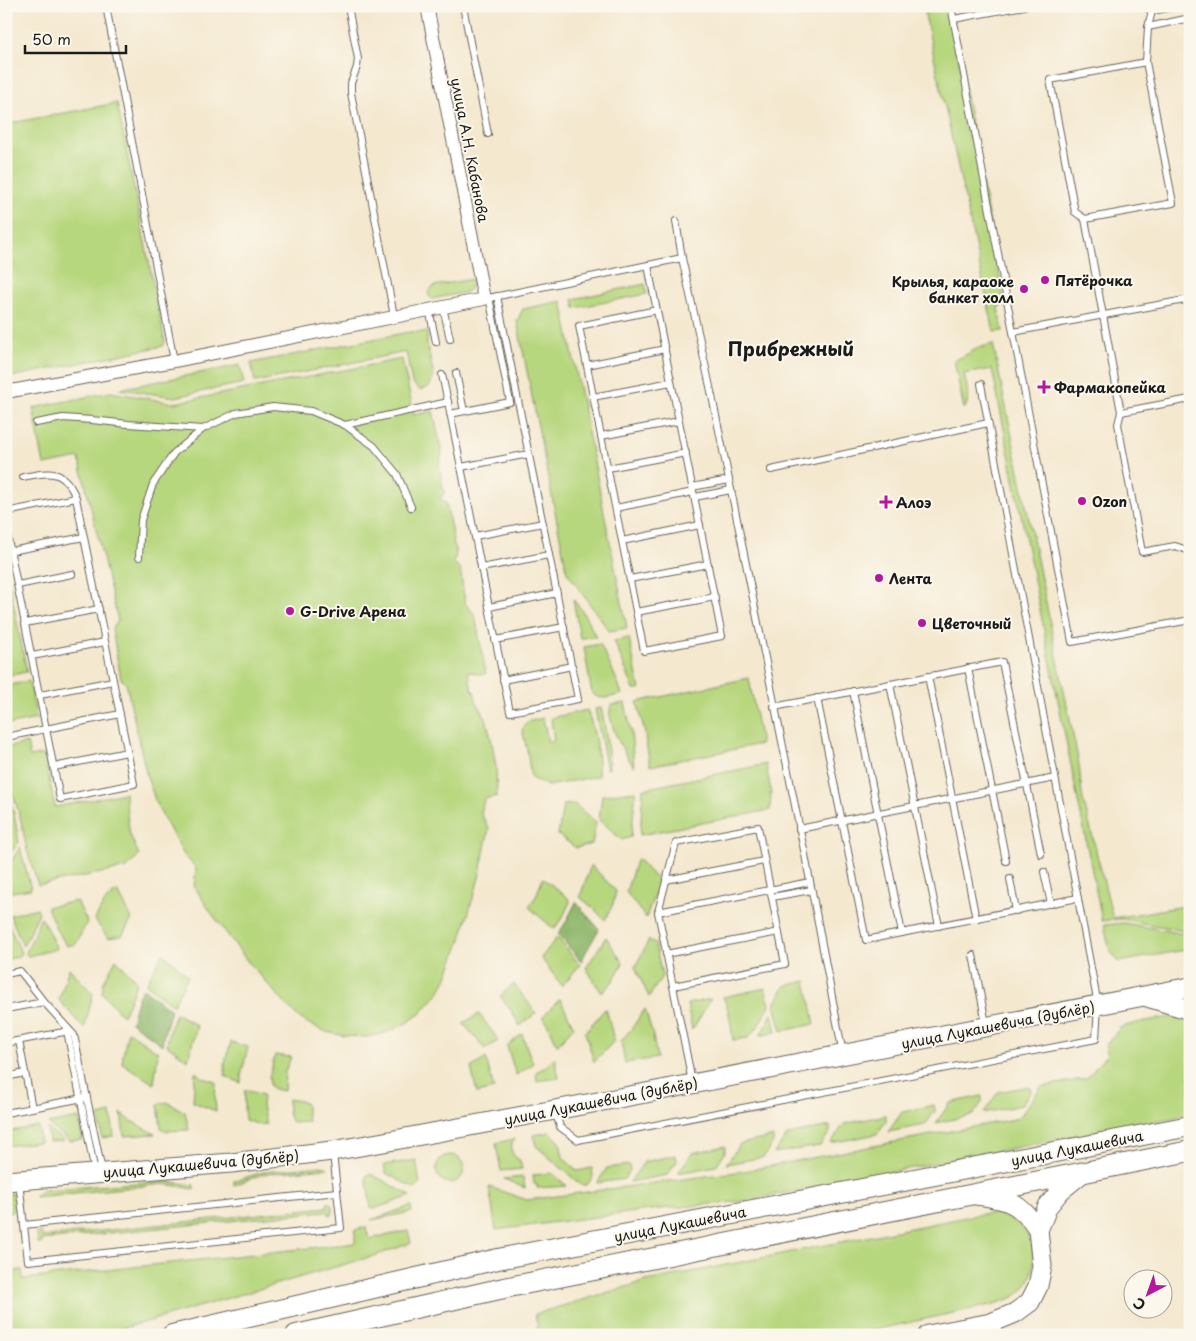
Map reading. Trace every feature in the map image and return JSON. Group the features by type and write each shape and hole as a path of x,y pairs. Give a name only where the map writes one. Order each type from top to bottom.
{"main road":[{"name":"улица Лукашевича","path":"172,1335 498,1259 1190,1124"},
{"name":"улица Лукашевича","path":"296,1335 504,1288 1190,1151"}],"street":[{"name":"улица А.Н. Кабанова","path":"427,6 486,298"},
{"path":"6,392 174,361 486,298"},
{"name":"улица Лукашевича (дублёр)","path":"13,1180 232,1163 332,1151 692,1084 1190,987"},
{"path":"1143,996 1190,1010"},
{"path":"1038,1230 1048,1206 1060,1190 1082,1173"},
{"path":"928,1335 991,1323 1015,1313 1030,1302 1038,1286 1042,1266 1038,1230 1029,1216 1017,1205 996,1197 972,1194"}],"lane":[{"path":"106,6 174,361"},
{"path":"348,6 358,60 351,83 352,93 394,316"},
{"path":"463,6 488,134"},
{"path":"951,6 1072,642 1190,620"},
{"path":"954,20 1024,6"},
{"path":"1143,6 1152,11 1178,6"},
{"path":"1085,219 1173,202 1146,62 1148,27 1152,11"},
{"path":"1148,27 1190,18"},
{"path":"1146,62 1050,80 1075,212 1085,219 1121,412 1118,424 1142,552 1175,546 1190,551"},
{"path":"676,221 810,882 843,1055"},
{"path":"450,414 510,402 486,298 682,258"},
{"path":"648,265 694,492 722,636 644,651 579,326 657,310"},
{"path":"442,375 510,712 578,699 497,296"},
{"path":"1013,332 1190,299"},
{"path":"443,307 450,339"},
{"path":"429,310 436,342"},
{"path":"587,364 665,349"},
{"path":"456,373 464,411"},
{"path":"593,397 672,382"},
{"path":"555,1110 560,1127 578,1140 1096,1039 1098,1006 981,384"},
{"path":"1121,412 1190,399"},
{"path":"345,424 448,402"},
{"path":"139,557 141,520 153,484 174,453 202,429 236,413 273,407 310,411 345,424 374,446 397,474 411,507"},
{"path":"36,423 63,418 202,429"},
{"path":"601,436 679,421"},
{"path":"771,470 988,423"},
{"path":"608,468 686,453"},
{"path":"461,467 529,454"},
{"path":"6,529 60,799 134,784 76,498 72,487 57,475 47,472 23,477"},
{"path":"616,508 694,492 728,480"},
{"path":"694,492 730,490"},
{"path":"6,512 76,498"},
{"path":"474,536 543,523"},
{"path":"622,541 700,525"},
{"path":"11,551 84,537"},
{"path":"481,568 549,555"},
{"path":"630,579 708,564"},
{"path":"18,585 72,574"},
{"path":"489,607 557,593"},
{"path":"636,612 714,597"},
{"path":"25,624 99,609"},
{"path":"495,640 564,626"},
{"path":"32,656 106,642"},
{"path":"774,707 1002,662 1041,854"},
{"path":"503,680 572,666"},
{"path":"968,668 1006,861"},
{"path":"928,676 976,918"},
{"path":"40,695 113,681"},
{"path":"890,684 939,926"},
{"path":"853,691 902,933"},
{"path":"817,698 866,940 1078,898"},
{"path":"6,737 120,714"},
{"path":"54,766 128,752"},
{"path":"799,829 1055,778"},
{"path":"673,986 785,964 758,827 676,843 666,880 658,912 692,1084"},
{"path":"666,880 764,861"},
{"path":"1044,872 1051,904"},
{"path":"1010,879 1016,910"},
{"path":"658,912 810,882"},
{"path":"772,897 811,890"},
{"path":"666,954 779,932"},
{"path":"973,954 987,1027"},
{"path":"6,974 20,971 68,1031 99,1173"},
{"path":"6,1009 44,1002"},
{"path":"6,1043 68,1031"},
{"path":"19,1041 32,1108"},
{"path":"6,1077 26,1073"},
{"path":"6,1113 84,1098"},
{"path":"13,1180 24,1225 28,1261 341,1228 332,1151"},
{"path":"24,1225 337,1192"}],"green space":[{"path":"923,6 949,6 1005,305 998,307 1003,331 994,332"},
{"path":"117,103 165,342 163,346 6,378 6,124"},
{"path":"472,279 471,286 467,292 432,299 429,296 428,292 434,286"},
{"path":"645,284 647,294 575,308 573,299"},
{"path":"562,301 627,628 609,631 567,572 517,321 523,309"},
{"path":"409,332 427,332 427,344 434,377 429,387 420,390 412,383 406,352 255,382 251,363"},
{"path":"993,344 1079,764 1082,795 1113,918 1190,905 1190,932 1122,919 1102,921 992,369 964,374 968,401 964,409 954,360 978,348"},
{"name":"G-Drive Арена","path":"402,359 414,415 433,411 442,453 439,465 444,493 440,499 446,503 456,555 453,563 460,568 465,603 475,615 486,674 468,671 476,701 486,718 492,743 496,767 497,796 484,799 481,814 489,828 479,878 459,945 440,991 421,1013 393,1030 367,1037 345,1036 327,1032 313,1026 301,1019 289,1008 248,962 194,886 196,868 184,855 158,808 147,777 126,683 121,679 112,629 118,621 79,458 44,465 33,408 111,392 174,403"},
{"path":"240,365 244,383 175,397 119,389"},
{"path":"6,566 27,672 6,676"},
{"path":"573,599 583,612 596,637 580,638"},
{"path":"629,638 640,690 634,690 614,641"},
{"path":"600,644 622,694 603,698 592,694 584,647"},
{"path":"749,678 761,744 650,766 637,702"},
{"path":"29,681 37,719 6,725 6,686"},
{"path":"625,703 631,731 634,767 617,737 611,720 611,705"},
{"path":"601,708 607,746 609,768 607,769 595,709"},
{"path":"587,710 596,743 598,776 548,786 531,778 522,730 527,722 543,718 548,742 554,741 551,718"},
{"path":"27,743 30,757 44,754 55,807 125,793 130,835 139,855 127,868 38,885 14,797 6,788 6,748"},
{"path":"766,764 771,792 770,810 640,835 643,789"},
{"path":"636,791 631,837 622,840 599,819 602,795"},
{"path":"6,796 13,808 19,842 6,859 8,829"},
{"path":"574,804 596,822 592,844 576,848 558,835 563,805"},
{"path":"20,847 31,889 6,893 6,870"},
{"path":"637,858 659,882 646,918 626,892"},
{"path":"591,865 616,891 613,904 605,920 580,897"},
{"path":"543,878 568,898 570,902 562,919 554,929 529,907 536,896"},
{"path":"118,892 132,919 122,936 108,938 95,920 110,896"},
{"path":"77,901 87,922 76,944 67,946 56,929 47,907"},
{"path":"576,902 599,929 581,961 558,934"},
{"path":"37,908 39,913 23,946 10,915"},
{"path":"41,917 57,949 28,956 26,953"},
{"path":"8,922 21,952 19,957 6,959 6,932"},
{"path":"1124,923 1190,935 1190,949 1119,962 1110,951 1104,925"},
{"path":"557,937 580,965 562,986 541,958"},
{"path":"606,937 623,963 613,981 602,993 586,968"},
{"path":"649,940 655,943 662,976 649,997 635,967"},
{"path":"163,953 188,976 173,1005 146,984"},
{"path":"116,959 137,982 123,1016 102,993 104,981"},
{"path":"69,968 93,994 84,1029 59,1000"},
{"path":"806,981 815,1024 782,1031 775,1005 784,986"},
{"path":"514,984 536,1013 520,1026 500,996"},
{"path":"143,988 171,1010 162,1045 131,1022 138,997"},
{"path":"765,988 770,1005 755,1031 748,1038 733,1040 729,1013 723,997"},
{"path":"560,999 574,1027 557,1045 543,1016"},
{"path":"711,999 692,1030 687,1004"},
{"path":"606,1008 614,1041 594,1062 585,1032"},
{"path":"645,1009 657,1058 625,1063 621,1041"},
{"path":"176,1013 197,1026 188,1060 167,1045 169,1032"},
{"path":"479,1014 498,1041 485,1049 463,1023"},
{"path":"772,1014 776,1032 760,1036"},
{"path":"1172,1017 1190,1022 1190,1113 744,1201 650,1210 496,1230 489,1187 527,1200 744,1171 1019,1118 1041,1087 1087,1078 1107,1054 1105,1046 1121,1027"},
{"path":"128,1031 158,1052 154,1084 122,1063"},
{"path":"522,1034 533,1064 516,1075 507,1046"},
{"path":"231,1042 248,1047 241,1083 225,1076 225,1063"},
{"path":"275,1055 291,1057 285,1071 284,1091 270,1086 269,1077"},
{"path":"486,1058 494,1089 477,1093 471,1068"},
{"path":"555,1058 559,1078 537,1081 536,1072 544,1068"},
{"path":"195,1072 204,1078 216,1082 216,1111 193,1102"},
{"path":"1030,1086 1031,1092 1021,1105 984,1113 998,1092"},
{"path":"245,1090 263,1095 262,1106 266,1124 260,1125 245,1120"},
{"path":"982,1096 982,1102 973,1115 936,1123 950,1103"},
{"path":"288,1099 305,1102 308,1122 292,1123 288,1111"},
{"path":"167,1102 185,1112 189,1130 166,1131 161,1128 158,1104"},
{"path":"934,1105 935,1111 925,1125 888,1132 902,1112"},
{"path":"111,1113 114,1136 102,1138 99,1116"},
{"path":"121,1113 130,1120 155,1134 124,1136"},
{"path":"886,1115 886,1121 877,1134 831,1143 844,1124"},
{"path":"79,1118 82,1140 69,1141 48,1124"},
{"path":"38,1126 40,1142 6,1146 6,1132"},
{"path":"830,1126 830,1132 820,1146 774,1153 788,1135"},
{"path":"47,1128 64,1141 49,1142"},
{"path":"550,1132 560,1142 563,1157 577,1171 592,1168 593,1177 587,1185 581,1185 536,1146 533,1135"},
{"path":"773,1137 773,1143 764,1157 726,1164 740,1144"},
{"path":"514,1139 512,1151 520,1160 522,1169 501,1171 496,1143"},
{"path":"725,1146 725,1152 716,1166 678,1173 692,1153"},
{"path":"450,1155 460,1159 464,1169 460,1179 450,1183 440,1179 436,1169 440,1159"},
{"path":"676,1155 677,1161 667,1175 630,1182 644,1162"},
{"path":"416,1160 420,1184 415,1189 386,1173 384,1165"},
{"path":"629,1165 630,1170 624,1179 597,1183 607,1168"},
{"path":"322,1166 328,1168 263,1174 234,1185 234,1181 263,1172"},
{"path":"552,1173 567,1186 537,1188 537,1184 534,1184 533,1175"},
{"path":"371,1174 411,1196 374,1209 371,1208 366,1176"},
{"path":"523,1177 525,1188 504,1179"},
{"path":"163,1181 194,1185 194,1189 164,1184 35,1197 43,1190"},
{"path":"6,1193 17,1197 19,1208 6,1213"},
{"path":"329,1202 332,1205 332,1214 330,1216 327,1211 42,1240 42,1244 38,1244 37,1233 41,1232 42,1237 327,1207"},
{"path":"411,1206 412,1212 371,1220"},
{"path":"995,1213 1015,1221 1028,1236 1033,1254 1033,1265 1031,1276 1024,1289 1010,1299 995,1304 851,1335 506,1335 538,1329 535,1314 646,1281 981,1214"},
{"path":"366,1227 369,1239 408,1231 411,1243 374,1256 96,1335 6,1335 6,1242 12,1271 22,1270 23,1279 355,1243 355,1230"}],"place":[{"name":"Пятёрочка","path":"1045,280"},
{"name":"Крылья, караоке банкет холл","path":"1024,289"},
{"name":"Фармакопейка","path":"1044,387"},
{"name":"Ozon","path":"1082,501"},
{"name":"Алоэ","path":"886,502"},
{"name":"Лента","path":"879,578"},
{"name":"G-Drive Арена","path":"290,611"},
{"name":"Цветочный","path":"922,623"}],"district":[{"name":"Прибрежный","path":"791,348"}]}
